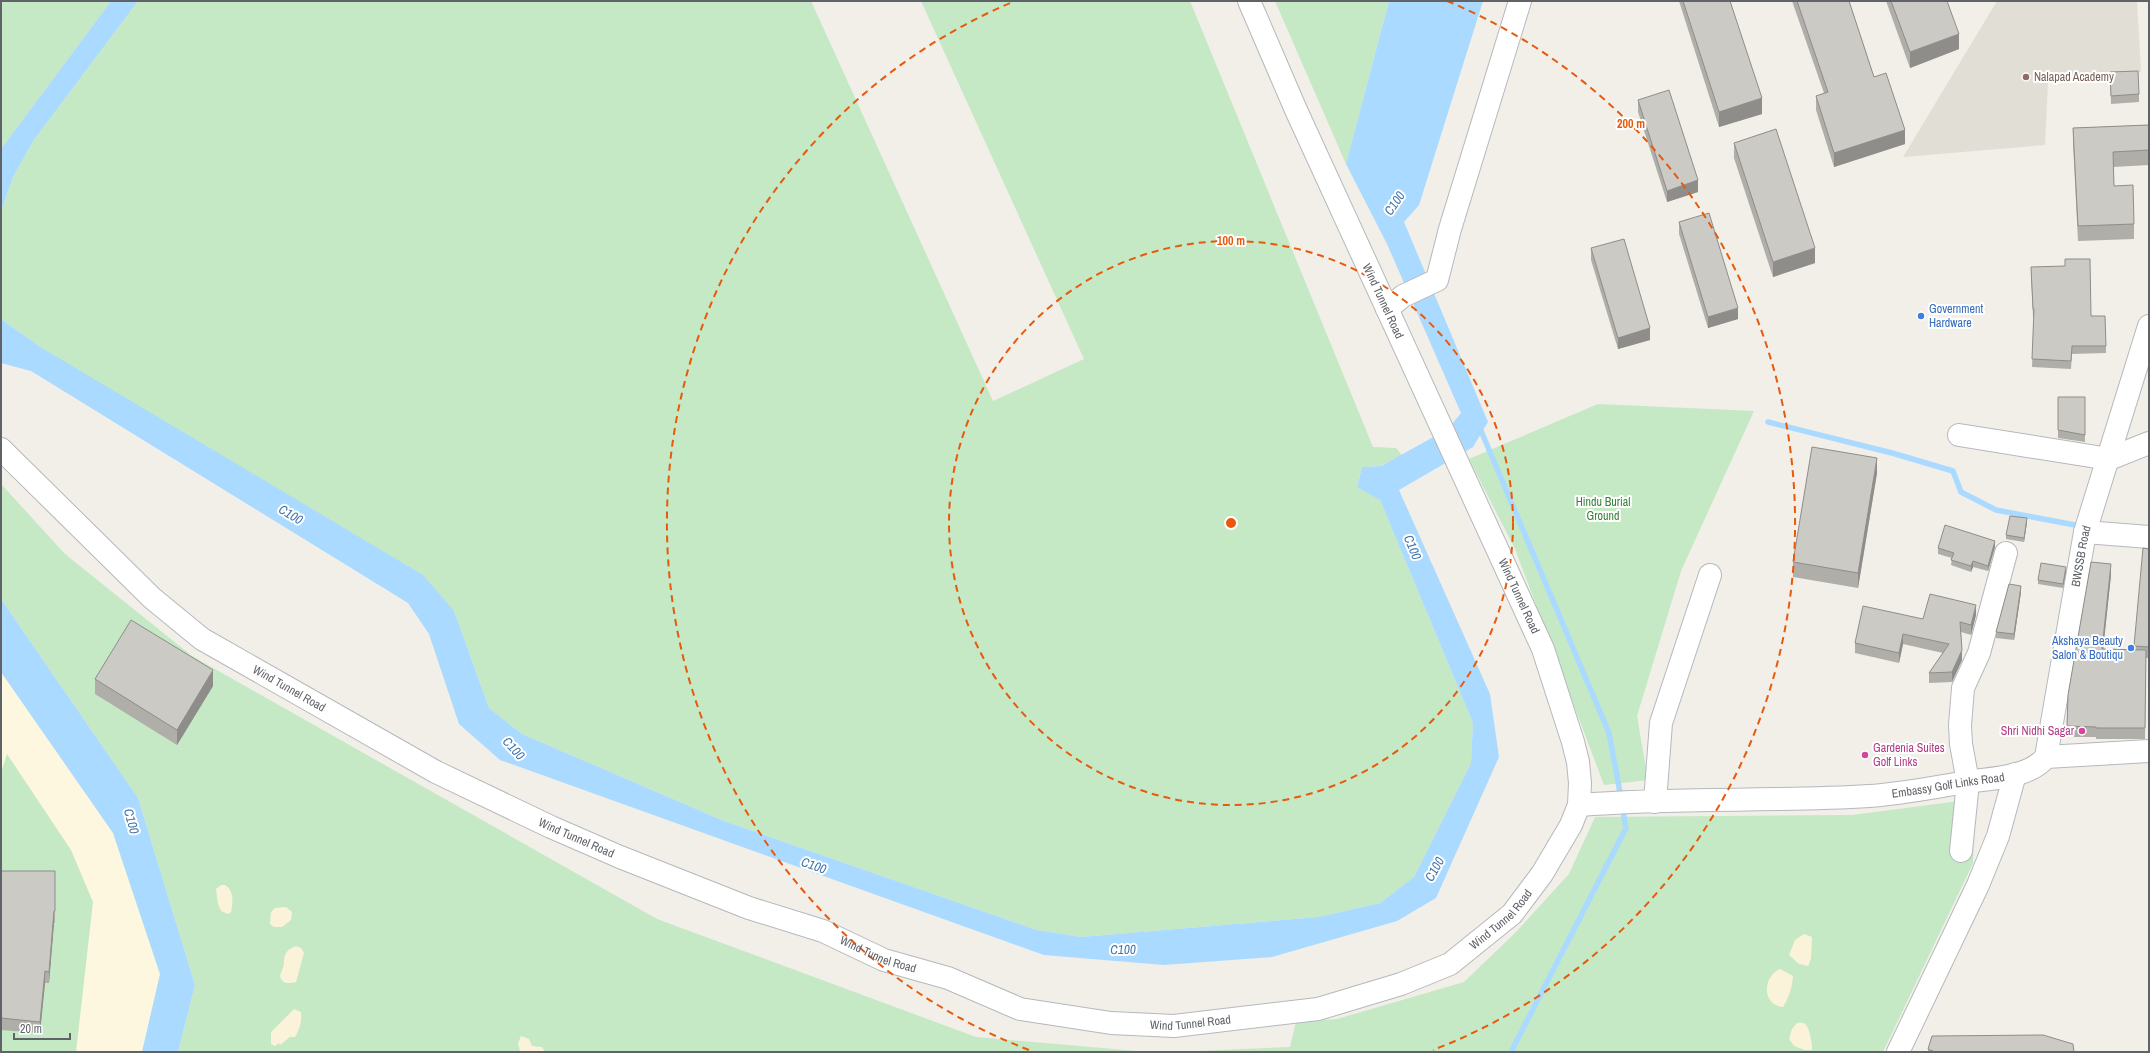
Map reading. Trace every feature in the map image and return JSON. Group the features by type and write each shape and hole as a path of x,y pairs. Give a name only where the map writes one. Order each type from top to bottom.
{"street":[{"name":"Wind Tunnel Road","path":"1,450 152,598 202,639 430,769 551,827 620,857 749,908 823,931 884,960 948,978 1020,1009 1111,1023 1174,1026 1318,1009 1401,984 1450,964 1512,914 1542,874 1571,825 1579,805 1580,783 1578,762 1543,649 1299,117 1249,1"},
{"path":"1387,309 1403,296 1437,280 1450,229 1520,1"},
{"name":"BWSSB Road","path":"2046,757 2085,532 2149,326"},
{"path":"1959,435 2108,459 2149,443"},
{"path":"2085,532 2149,537"},
{"path":"1961,851 1968,782 1961,744 1960,725 1963,688 1979,653 2006,552"},
{"path":"1645,802 1661,723 1710,575"},
{"path":"2015,774 2034,767 2046,757 2149,752"},
{"name":"Embassy Golf Links Road","path":"1579,805 1612,802 1870,796 2015,774 1998,836 1978,885 1898,1052"}],"shaded area":[{"name":"Nalapad Academy","path":"1997,1 2137,1 2141,72 2048,83 2045,145 1903,157"},
{"path":"1,672 113,833 160,974 142,1052 1,1052"}],"green space":[{"path":"1,1 111,1 1,149"},
{"path":"138,1 811,1 993,401 1084,359 921,1 1190,1 1373,447 1396,448 1402,455 1380,466 1362,467 1357,486 1380,500 1473,723 1471,763 1414,877 1380,903 1319,917 1081,937 1037,930 724,821 522,734 489,708 454,611 42,348 1,319 1,211 13,177 33,141"},
{"path":"1275,1 1389,1 1346,164"},
{"name":"Hindu Burial Ground","path":"1598,404 1754,411 1681,571 1637,716 1648,780 1604,785 1515,549 1469,459"},
{"path":"1,484 65,554 192,656 657,919 976,1037 1148,1052 178,1052 195,985 138,798 1,599"},
{"path":"7,754 71,850 93,902 76,1052 1,1052 1,773"},
{"path":"1975,799 1973,863 1883,1052 1175,1052 1290,1047 1296,1022 1337,1019 1464,982 1516,932 1569,874 1595,817 1852,815"}],"sand":[{"path":"221,885 228,887 231,893 232,908 231,912 228,914 221,911 218,904 216,889"},
{"path":"286,907 292,912 291,920 282,927 274,927 270,924 271,912 275,908"},
{"path":"1804,934 1812,937 1811,959 1808,966 1799,964 1789,955 1795,940"},
{"path":"296,946 301,948 304,953 299,973 296,982 286,983 282,981 280,976 284,966 284,957 290,949"},
{"path":"1780,969 1793,976 1790,992 1783,1007 1776,1005 1771,1001 1767,990 1770,978"},
{"path":"294,1009 301,1012 300,1025 295,1037 290,1037 280,1045 279,1043 275,1046 271,1044 271,1032"},
{"path":"1797,1023 1804,1023 1807,1027 1812,1050 1805,1050 1794,1046 1789,1039 1792,1029"},
{"path":"521,1036 529,1039 532,1046 542,1047 545,1052 520,1052 518,1043"}],"water":[{"path":"111,1 138,1 33,141 13,177 1,211 1,149"},
{"name":"C100","path":"1389,1 1483,1 1419,205 1404,222 1488,422 1473,447 1399,490 1490,694 1499,757 1436,898 1397,921 1272,957 1164,965 1044,955 500,760 459,724 429,634 408,603 31,371 1,363 1,319 42,348 423,575 454,611 489,708 522,734 724,821 1037,930 1081,937 1319,917 1380,903 1414,877 1471,763 1473,723 1380,500 1357,487 1362,467 1381,466 1448,429 1461,413 1387,244 1346,164"},
{"name":"C100","path":"1,599 138,798 195,985 178,1052 142,1052 160,974 113,833 1,672"}],"building":[{"path":"1683,1 1730,1 1762,98 1719,112"},
{"path":"1797,1 1849,1 1874,77 1886,73 1905,130 1834,153 1816,96 1828,92"},
{"path":"1891,1 1947,1 1959,34 1910,52"},
{"path":"2138,71 2139,94 2111,96 2110,72"},
{"path":"1669,90 1698,180 1667,191 1638,100"},
{"path":"2149,125 2149,150 2113,152 2114,186 2133,185 2134,224 2078,226 2073,128"},
{"path":"1776,129 1815,248 1773,262 1734,143"},
{"path":"1709,213 1738,308 1708,317 1679,222"},
{"path":"1624,239 1650,328 1618,338 1591,248"},
{"path":"2065,259 2090,259 2091,316 2105,316 2106,346 2072,346 2071,361 2032,359 2034,309 2031,267 2065,266"},
{"path":"2058,397 2085,397 2085,435 2058,430"},
{"path":"1812,447 1877,458 1858,573 1793,562"},
{"path":"2010,516 2027,518 2024,538 2006,535"},
{"path":"1945,525 1995,541 1988,566 1973,561 1971,566 1951,560 1954,553 1938,548"},
{"path":"2143,548 2149,549 2149,647 2134,646"},
{"path":"2091,562 2111,564 2102,649 2146,650 2145,728 2096,728 2067,726 2068,695"},
{"path":"2041,563 2066,567 2063,584 2038,580"},
{"path":"2009,584 2021,586 2014,634 1996,632"},
{"path":"1930,594 1976,605 1971,625 1960,622 1962,650 1952,672 1929,673 1949,644 1903,634 1899,653 1855,643 1863,606 1923,619"},
{"path":"131,620 213,670 177,730 95,679"},
{"path":"1,871 55,871 55,911 49,972 45,971 40,1022 1,1018"},
{"path":"2043,1035 2073,1044 2074,1052 1935,1052 1928,1049 1932,1036"}],"waterway":[{"path":"1768,422 1892,453 1953,471 1961,492 1996,510 2075,525"},
{"path":"1479,426 1609,733 1621,798"},
{"path":"1511,1052 1626,828 1622,806"}],"place":[{"name":"Nalapad Academy","path":"2026,77"},
{"name":"Government Hardware","path":"1921,316"},
{"name":"Akshaya Beauty Salon & Boutiqu","path":"2131,648"},
{"name":"Shri Nidhi Sagar","path":"2082,731"},
{"name":"Gardenia Suites Golf Links","path":"1865,755"}]}
